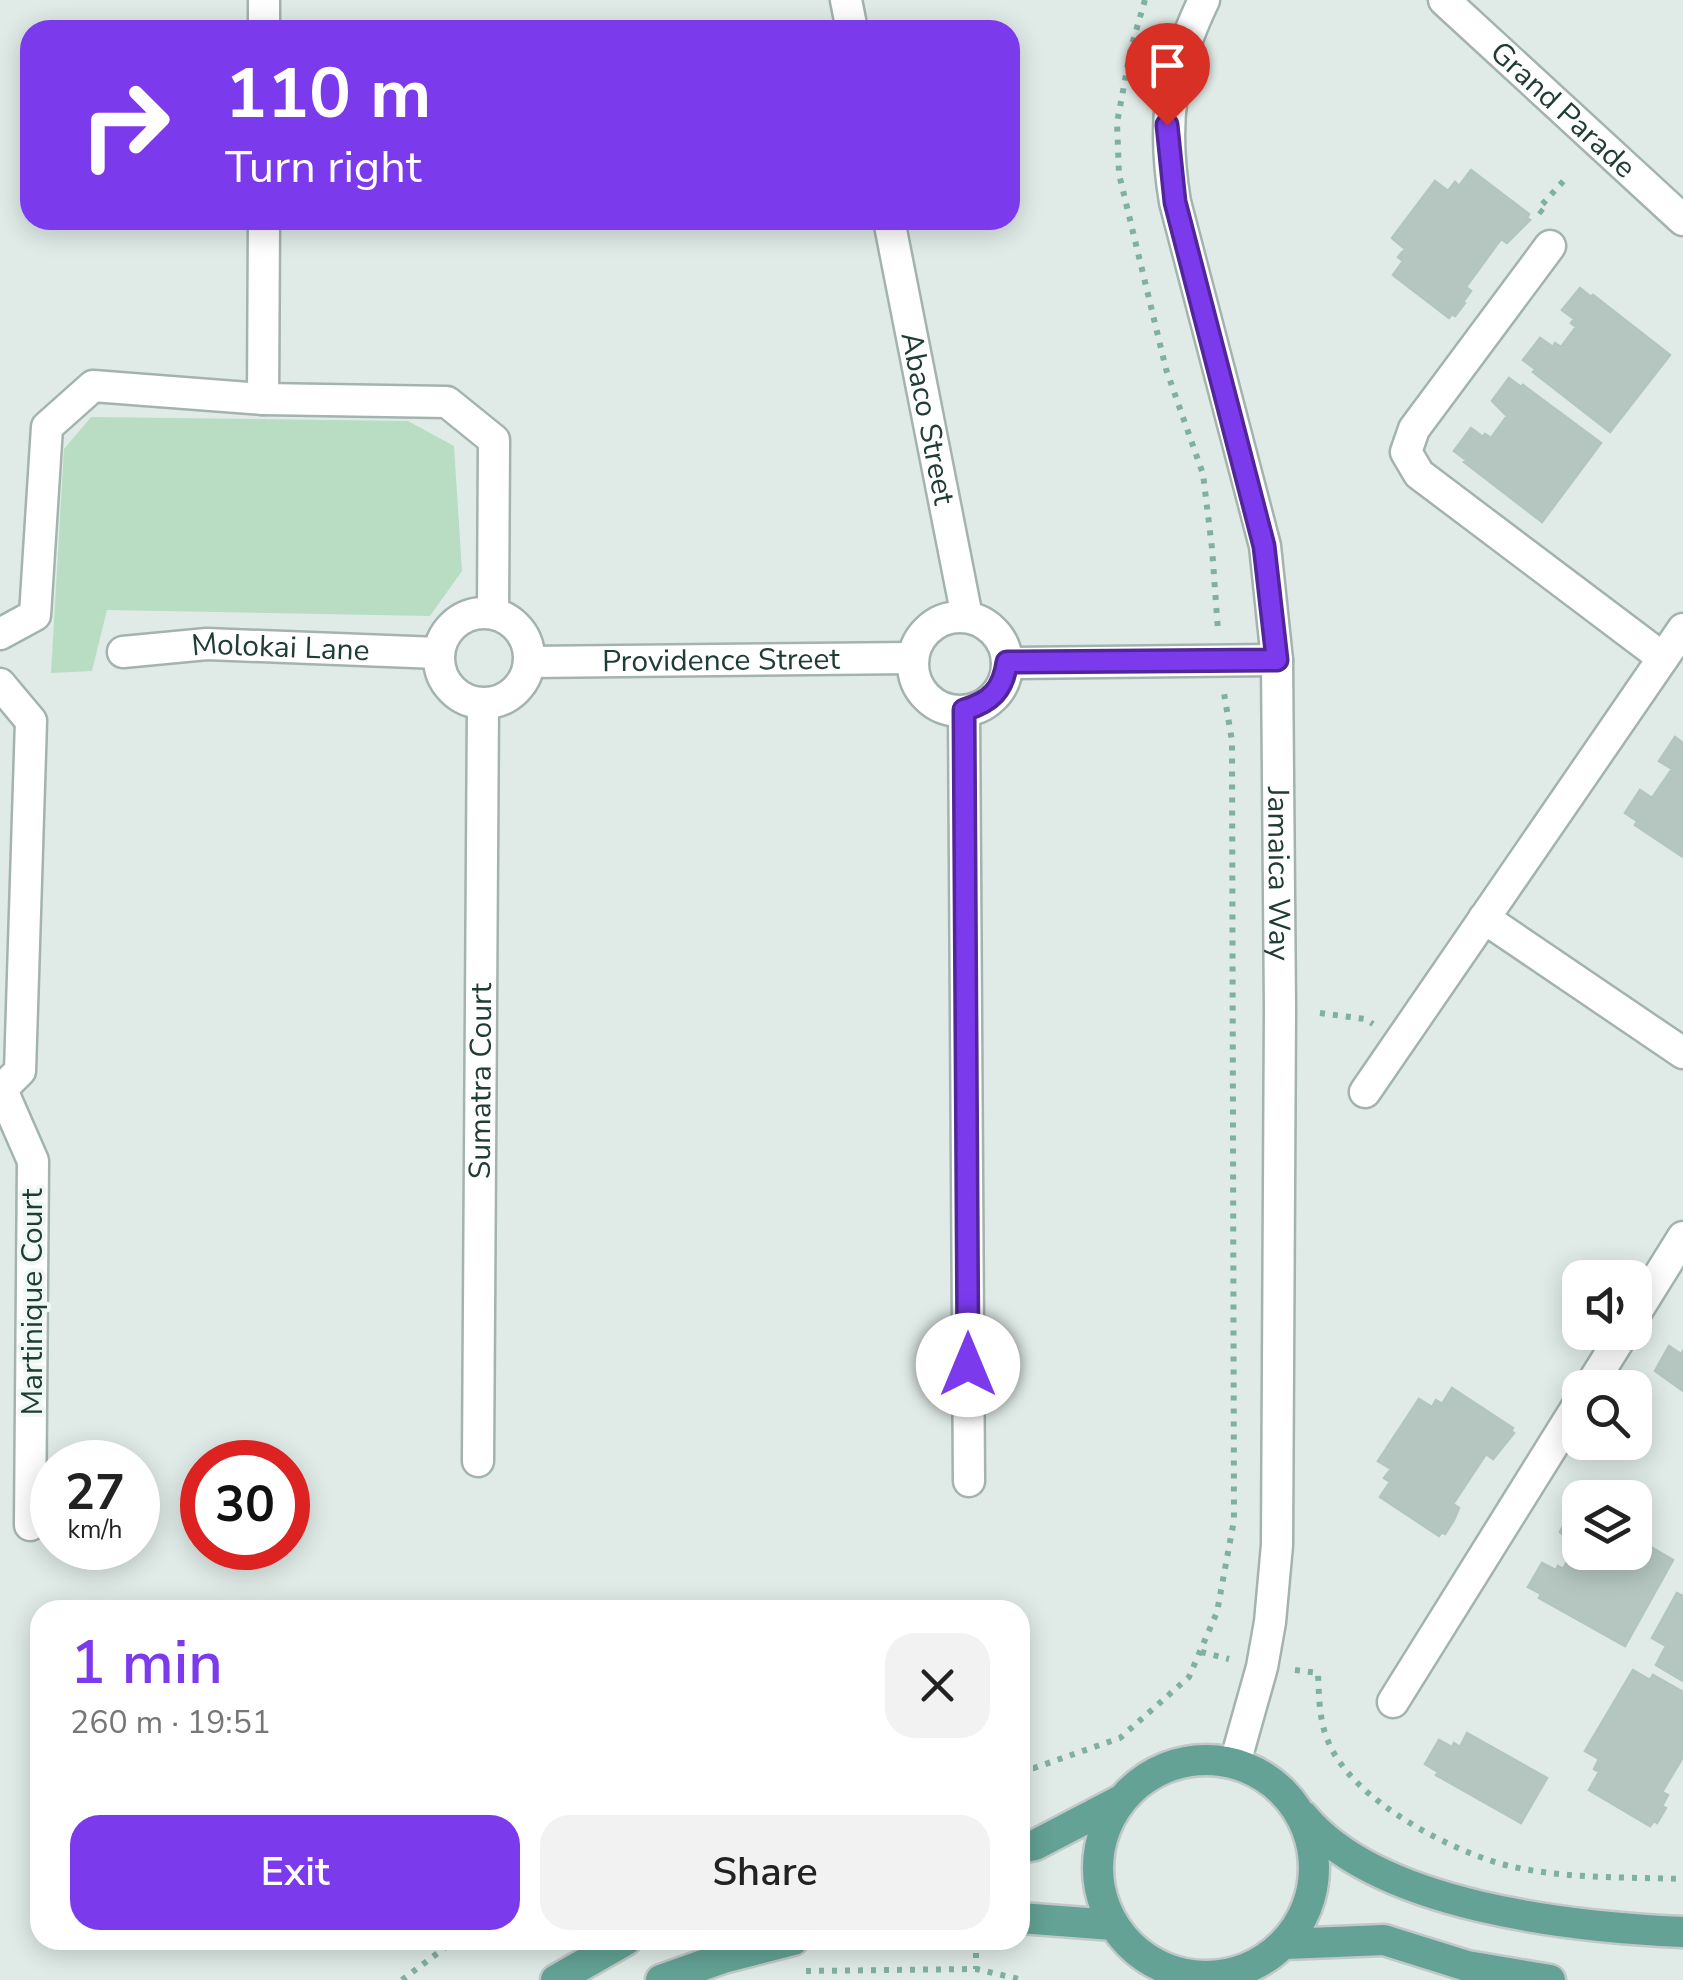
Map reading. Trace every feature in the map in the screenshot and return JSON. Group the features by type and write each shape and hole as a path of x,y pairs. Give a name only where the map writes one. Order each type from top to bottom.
{"main road":[{"path":"1030,1846 1123,1799 1151,1774 1187,1762 1236,1762 1282,1790 1318,1834 1362,1864 1425,1890 1521,1917 1611,1929 1683,1932"},
{"path":"1123,1799 1106,1828 1098,1860 1101,1894 1113,1925 1137,1953 1170,1971 1205,1977 1242,1971 1284,1944 1313,1892 1314,1855 1304,1819 1282,1790"},
{"path":"1030,1919 1113,1925"},
{"path":"1284,1944 1384,1940 1467,1966 1550,1980"},
{"path":"556,1980 608,1950"},
{"path":"662,1980 754,1950"}],"street":[{"name":"Jamaica Way","path":"1204,0 1186,40 1173,86 1167,125 1168,161 1175,202 1264,546 1277,660 1280,1049 1276,1544 1262,1667 1236,1762"},
{"name":"Grand Parade","path":"1444,0 1683,220"},
{"path":"264,230 264,399"},
{"name":"Abaco Street","path":"891,230 967,617"},
{"path":"1550,246 1414,429 1406,452 1419,474 1663,658"},
{"path":"0,634 35,615 47,427 93,386 264,399 447,402 494,440 493,612"},
{"path":"493,612 508,618 521,631 528,646 529,662 525,678 515,691 501,700 483,704 468,701 450,690 441,676 438,653 442,638 458,620 472,613 493,612"},
{"path":"967,617 982,622 998,635 1007,662 996,694 984,704 948,710 919,689 912,658 917,642 930,626 945,618 967,617"},
{"path":"1365,1092 1683,629"},
{"name":"Molokai Lane","path":"123,652 208,644 438,653"},
{"name":"Providence Street","path":"529,662 912,658"},
{"path":"1007,662 1277,660"},
{"name":"Martinique Court","path":"0,684 31,722 20,1071 1,1090 33,1161 31,1440"},
{"name":"Sumatra Court","path":"478,1461 483,704"},
{"path":"964,710 969,1481"},
{"path":"1484,918 1683,1053"},
{"path":"1652,1287 1683,1237"},
{"path":"1393,1702 1562,1431"}],"path":[{"path":"1030,1768 1120,1738 1189,1677 1217,1612 1234,1520 1232,740 1220,662 1203,474 1166,369 1119,174 1116,123 1145,0"},
{"path":"1320,1013 1365,1019 1400,1040"},
{"path":"1201,1652 1262,1667 1318,1673 1324,1727 1342,1769 1379,1804 1432,1836 1510,1866 1568,1875 1683,1879"},
{"path":"402,1980 442,1950"},
{"path":"782,1950 794,1971 976,1970 1023,1980"},
{"path":"976,1950 976,1970"}],"green space":[{"path":"91,417 408,421 454,446 462,571 430,616 107,610 92,671 51,673 64,449"}],"building":[{"path":"1471,170 1529,214 1530,220 1507,243 1501,239 1466,287 1471,291 1465,303 1449,318 1393,275 1403,261 1398,257 1405,249 1392,238 1435,181 1448,191 1455,182 1459,186"},
{"path":"1580,288 1670,355 1610,432 1523,360 1540,338 1553,347 1555,343 1561,347 1576,327 1571,323 1574,319 1562,310"},
{"path":"1509,378 1601,443 1542,522 1454,451 1471,428 1491,438 1507,416 1492,401"},
{"path":"1675,737 1683,743 1683,857 1635,825 1637,821 1625,813 1640,790 1652,798 1672,769 1659,761"},
{"path":"1669,1346 1681,1354 1683,1351 1683,1391 1655,1371"},
{"path":"1452,1388 1513,1428 1514,1433 1493,1459 1486,1454 1453,1504 1459,1508 1454,1520 1445,1534 1439,1536 1380,1497 1390,1482 1384,1478 1391,1469 1378,1461 1419,1399 1432,1407 1436,1400 1442,1404"},
{"path":"1652,1548 1673,1560 1625,1646 1539,1598 1541,1594 1528,1587 1542,1563 1556,1570 1558,1566 1562,1570 1652,1570"},
{"path":"1677,1593 1683,1596 1683,1681 1656,1665 1666,1646 1652,1638"},
{"path":"1633,1670 1650,1680 1653,1675 1683,1692 1683,1757 1662,1792 1668,1795 1662,1806 1666,1808 1657,1823 1654,1821 1650,1826 1589,1790 1599,1772 1594,1769 1599,1759 1585,1751"},
{"path":"1467,1733 1547,1778 1521,1823 1436,1775 1438,1772 1425,1764 1439,1740 1460,1747"}],"route":[{"path":"968,1365 964,710 984,704 996,694 1007,662 1277,660 1264,546 1175,202 1167,125"}]}
